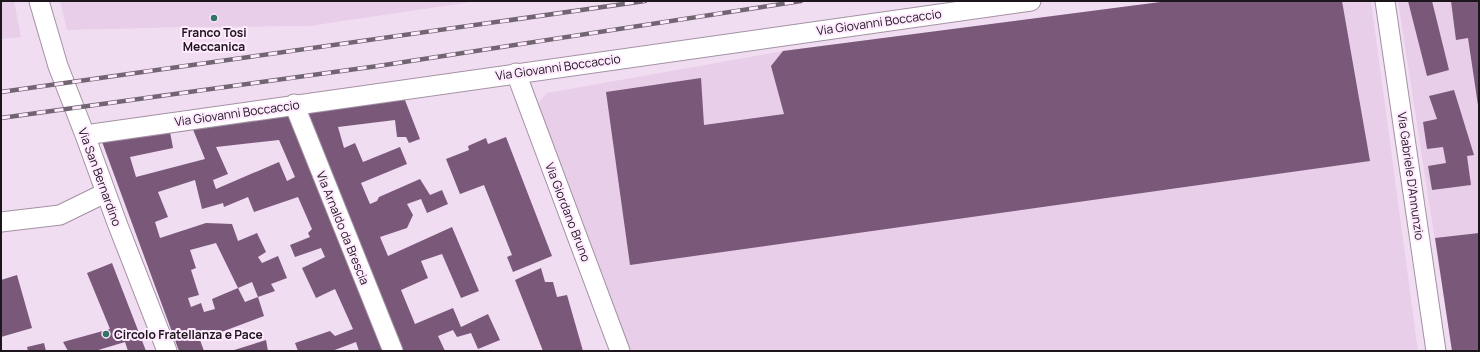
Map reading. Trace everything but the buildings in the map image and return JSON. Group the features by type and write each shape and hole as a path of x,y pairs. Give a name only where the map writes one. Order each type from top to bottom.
{"street":[{"name":"Via San Bernardino","path":"39,1 58,66 85,135 105,193 168,351"},
{"name":"Via Giovanni Boccaccio","path":"85,135 294,104 1031,1"},
{"name":"Via Gabriele D'Annunzio","path":"1385,1 1436,351"},
{"name":"Via Giordano Bruno","path":"516,73 620,351"},
{"name":"Via Arnaldo da Brescia","path":"294,104 393,351"},
{"path":"1,222 60,215 105,193"}],"shaded area":[{"path":"1,1 14,1 21,37 1,39"},
{"name":"Franco Tosi Meccanica","path":"60,1 478,1 309,26 67,30"},
{"path":"1168,1 1371,1 1418,351 627,351 536,106 547,93 783,51"},
{"path":"1398,1 1479,1 1479,351 1452,351"}],"railway":[{"path":"1,92 645,1"},
{"path":"1,118 378,66 801,1"}],"place":[{"name":"Franco Tosi Meccanica","path":"214,18"},
{"name":"Circolo Fratellanza e Pace","path":"106,334"}]}
